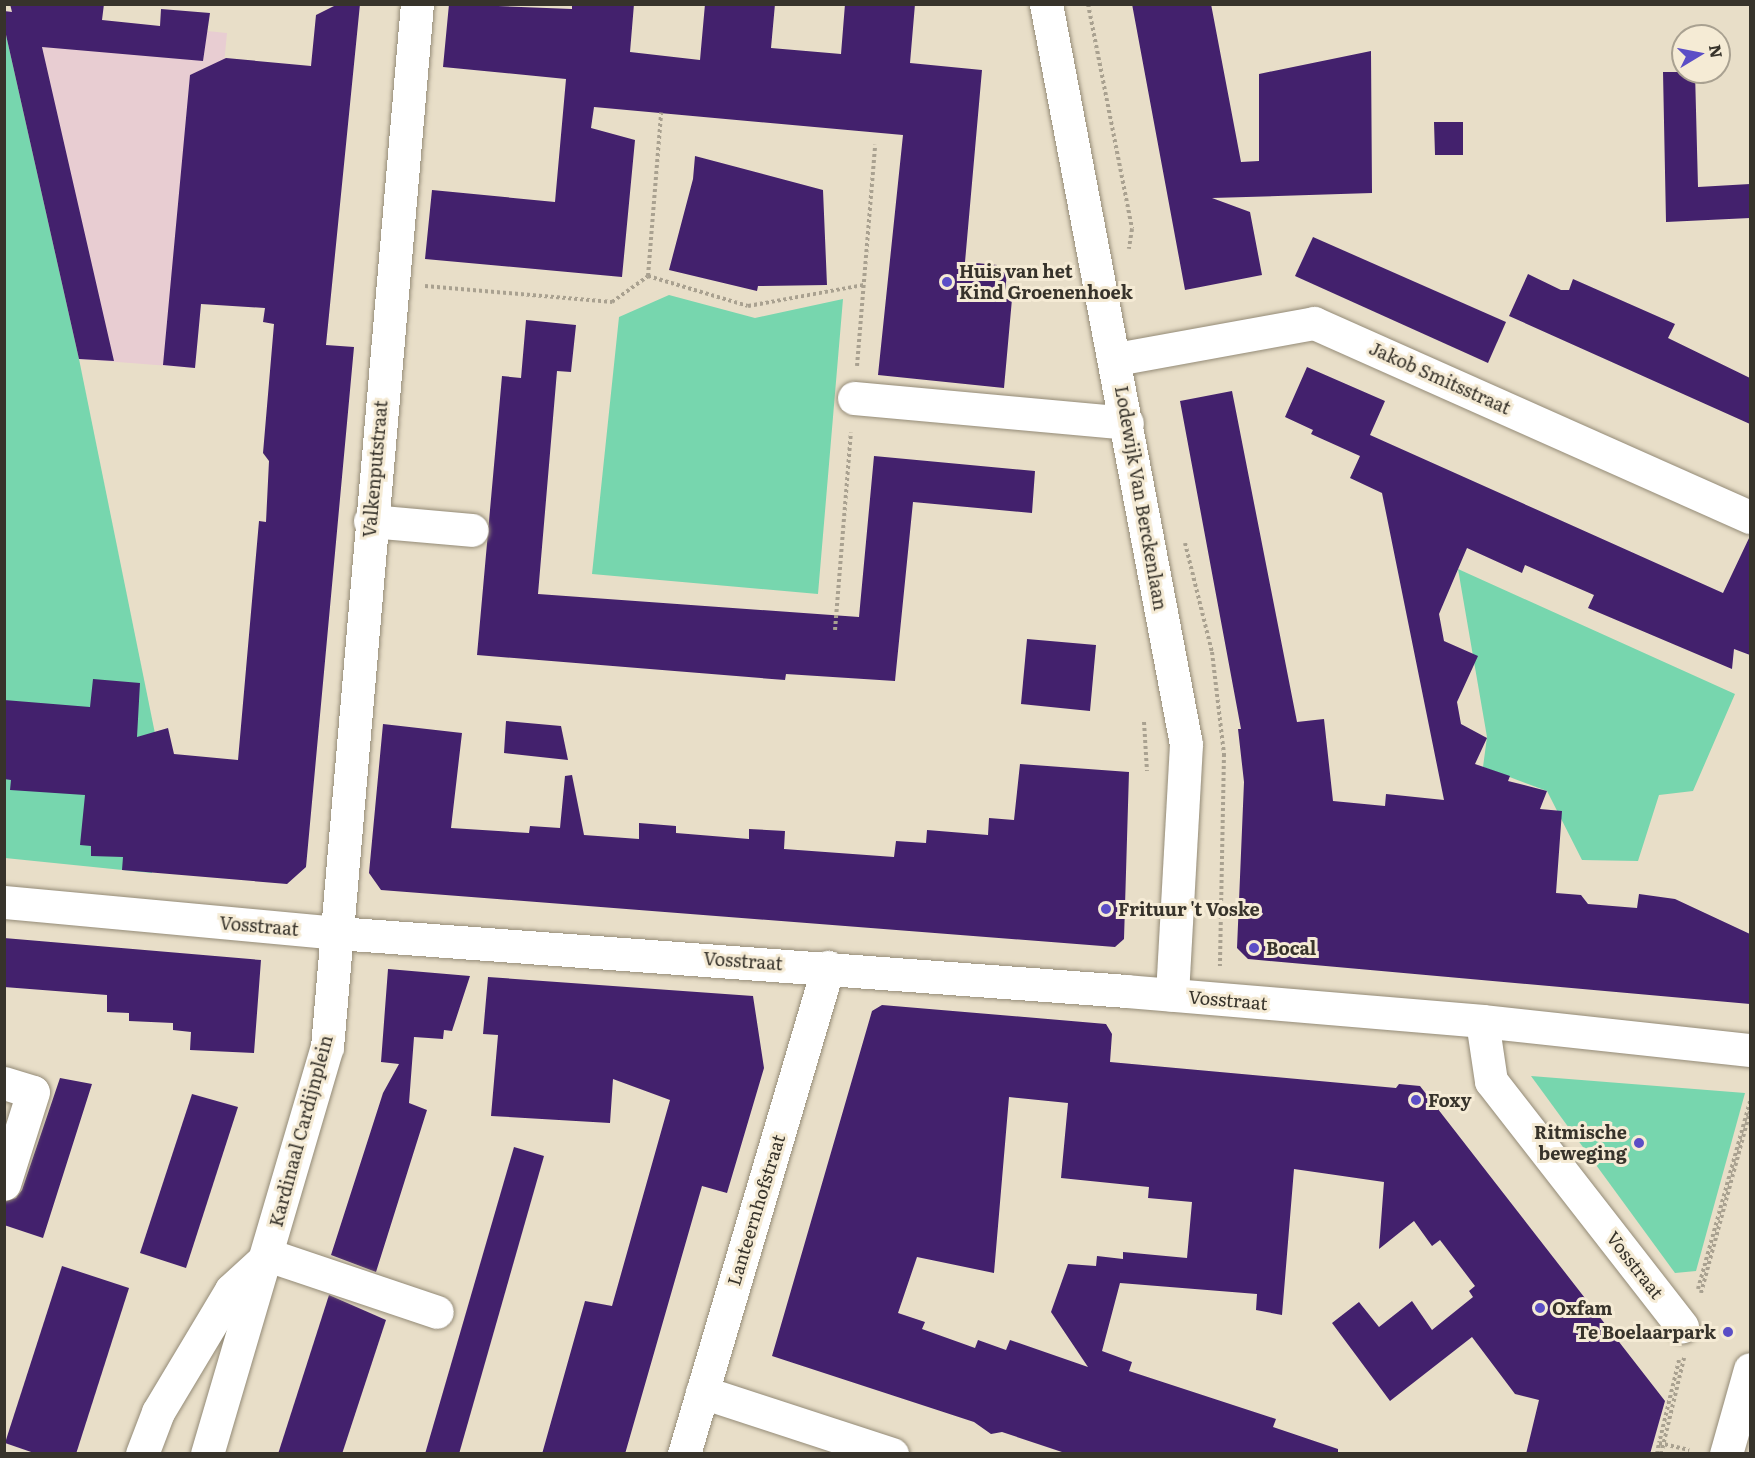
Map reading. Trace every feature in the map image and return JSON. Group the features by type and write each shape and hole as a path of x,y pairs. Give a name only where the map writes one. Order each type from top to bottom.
{"street":[{"name":"Valkenputstraat","path":"337,933 370,521 417,4"},
{"name":"Lodewijk Van Berckenlaan","path":"1046,4 1116,359 1186,744 1172,995"},
{"name":"Jakob Smitsstraat","path":"1116,359 1314,323 1750,517"},
{"path":"854,398 1127,423"},
{"path":"370,521 472,530"},
{"name":"Vosstraat","path":"4,902 337,933 828,967 1482,1021 1750,1050"},
{"name":"Kardinaal Cardijnplein","path":"207,1454 268,1256 327,1047 337,933"},
{"name":"Lanteernhofstraat","path":"684,1454 828,967"},
{"name":"Vosstraat","path":"1482,1021 1491,1081 1686,1335"},
{"path":"4,1083 33,1092 4,1184"},
{"path":"142,1454 158,1412 231,1290 268,1256 437,1312"},
{"path":"1726,1454 1750,1369"},
{"path":"702,1392 892,1454"}],"path":[{"path":"392,284 612,302 648,276 661,113"},
{"path":"648,276 748,306 864,285"},
{"path":"1143,712 1147,779"},
{"path":"1697,1293 1750,1101"},
{"path":"1659,1454 1686,1335 1750,1112"},
{"path":"1661,1443 1689,1450"}],"shaded area":[{"path":"4,11 227,33 195,368 79,359 5,26"}],"green space":[{"path":"4,26 79,359 161,763 152,873 5,858"},
{"path":"669,295 755,318 843,299 818,594 592,574 619,317"},
{"path":"1458,569 1735,694 1693,791 1659,795 1638,861 1582,860 1547,791 1483,767 1487,737"},
{"path":"1531,1076 1745,1093 1696,1271 1675,1273"}],"building":[{"path":"10,4 104,4 102,20 160,26 161,9 210,13 203,61 42,47 114,361 79,359 4,26 4,11 12,12"},
{"path":"338,4 360,4 326,345 354,347 306,867 287,884 122,870 123,857 91,856 91,846 80,845 85,795 10,790 11,780 4,779 4,700 90,707 93,679 140,683 137,737 168,728 174,754 238,760 259,521 266,522 269,461 263,453 274,324 263,322 265,308 201,304 195,368 163,365 190,75 226,58 311,66 316,15"},
{"path":"449,4 572,9 572,4 634,4 630,52 700,60 705,4 775,4 771,48 841,54 845,4 915,4 910,63 982,70 965,262 1008,266 1004,299 1012,299 1004,388 878,375 903,135 594,107 591,128 635,140 622,277 425,259 432,190 555,202 566,79 443,67"},
{"path":"1132,4 1211,4 1241,162 1259,161 1259,74 1371,51 1372,193 1212,198 1250,212 1262,275 1185,290"},
{"path":"1663,72 1671,72 1671,84 1695,84 1698,187 1750,184 1750,218 1666,222"},
{"path":"1434,122 1463,122 1463,155 1435,155"},
{"path":"695,156 823,190 827,285 758,286 757,291 669,270 693,179"},
{"path":"1313,237 1506,322 1488,363 1295,276"},
{"path":"1528,274 1561,290 1569,290 1573,279 1675,324 1668,338 1750,378 1750,424 1509,316"},
{"path":"526,320 576,325 571,372 557,371 538,594 859,617 874,456 1035,471 1032,513 913,502 895,681 786,674 785,680 477,655 502,376 521,378"},
{"path":"1307,367 1385,401 1370,435 1723,593 1750,536 1750,655 1734,649 1732,669 1588,608 1594,595 1525,565 1522,573 1467,548 1439,614 1444,641 1478,656 1457,702 1461,724 1487,738 1475,764 1510,776 1508,781 1547,791 1540,809 1562,811 1556,893 1581,895 1588,904 1637,908 1639,894 1675,899 1750,934 1750,1004 1248,959 1237,948 1244,782 1238,729 1241,729 1180,401 1232,391 1297,722 1324,719 1333,801 1385,806 1386,794 1444,800 1382,493 1350,478 1360,456 1311,434 1313,430 1285,417"},
{"path":"1027,639 1096,645 1090,711 1021,704"},
{"path":"506,721 561,726 568,760 504,753"},
{"path":"383,724 462,733 451,828 529,833 530,826 560,828 565,776 572,775 584,835 639,839 639,823 676,826 676,833 749,839 749,829 785,831 784,849 894,857 896,841 926,843 927,830 988,835 989,818 1014,820 1020,764 1129,772 1124,939 1115,947 381,890 369,873"},
{"path":"4,938 261,960 254,1053 190,1050 191,1032 173,1030 173,1023 129,1021 129,1013 107,1012 107,995 4,987"},
{"path":"388,969 470,976 452,1031 444,1030 443,1039 414,1037 409,1103 427,1110 376,1272 331,1255 383,1093 399,1064 381,1062"},
{"path":"488,977 753,996 764,1068 727,1193 702,1186 625,1454 542,1454 585,1301 612,1306 670,1100 613,1079 610,1123 491,1116 498,1035 483,1034"},
{"path":"882,1005 1106,1024 1112,1034 1110,1062 1396,1088 1399,1084 1420,1086 1665,1401 1650,1454 1526,1454 1539,1400 1515,1394 1472,1337 1390,1401 1332,1323 1359,1302 1379,1327 1412,1301 1432,1330 1473,1297 1469,1291 1475,1286 1440,1240 1432,1246 1414,1221 1379,1249 1384,1182 1294,1169 1282,1315 1256,1310 1257,1294 1120,1283 1102,1351 1132,1362 1129,1371 1276,1419 1273,1427 1338,1449 1338,1454 1068,1454 1002,1432 991,1434 974,1422 772,1356 872,1011","holes":["1009,1097 1068,1103 1061,1178 1149,1187 1148,1198 1192,1202 1187,1258 1123,1252 1123,1259 1097,1256 1096,1266 1068,1264 1051,1312 1088,1367 1010,1340 1006,1350 978,1340 975,1348 922,1329 925,1322 898,1313 917,1257 994,1273"]},
{"path":"60,1078 92,1084 43,1238 4,1225 4,1202 16,1198 22,1190"},
{"path":"192,1094 238,1107 186,1268 140,1253"},
{"path":"514,1147 544,1156 459,1454 425,1454"},
{"path":"62,1266 129,1288 76,1454 37,1454 5,1443"},
{"path":"329,1295 386,1320 342,1454 278,1454"}],"place":[{"name":"Huis van het Kind Groenenhoek","path":"947,282"},
{"name":"Frituur 't Voske","path":"1106,909"},
{"name":"Bocal","path":"1254,948"},
{"name":"Foxy","path":"1416,1100"},
{"name":"Ritmische beweging","path":"1639,1143"},
{"name":"Oxfam","path":"1540,1308"},
{"name":"Te Boelaarpark","path":"1728,1332"}]}
